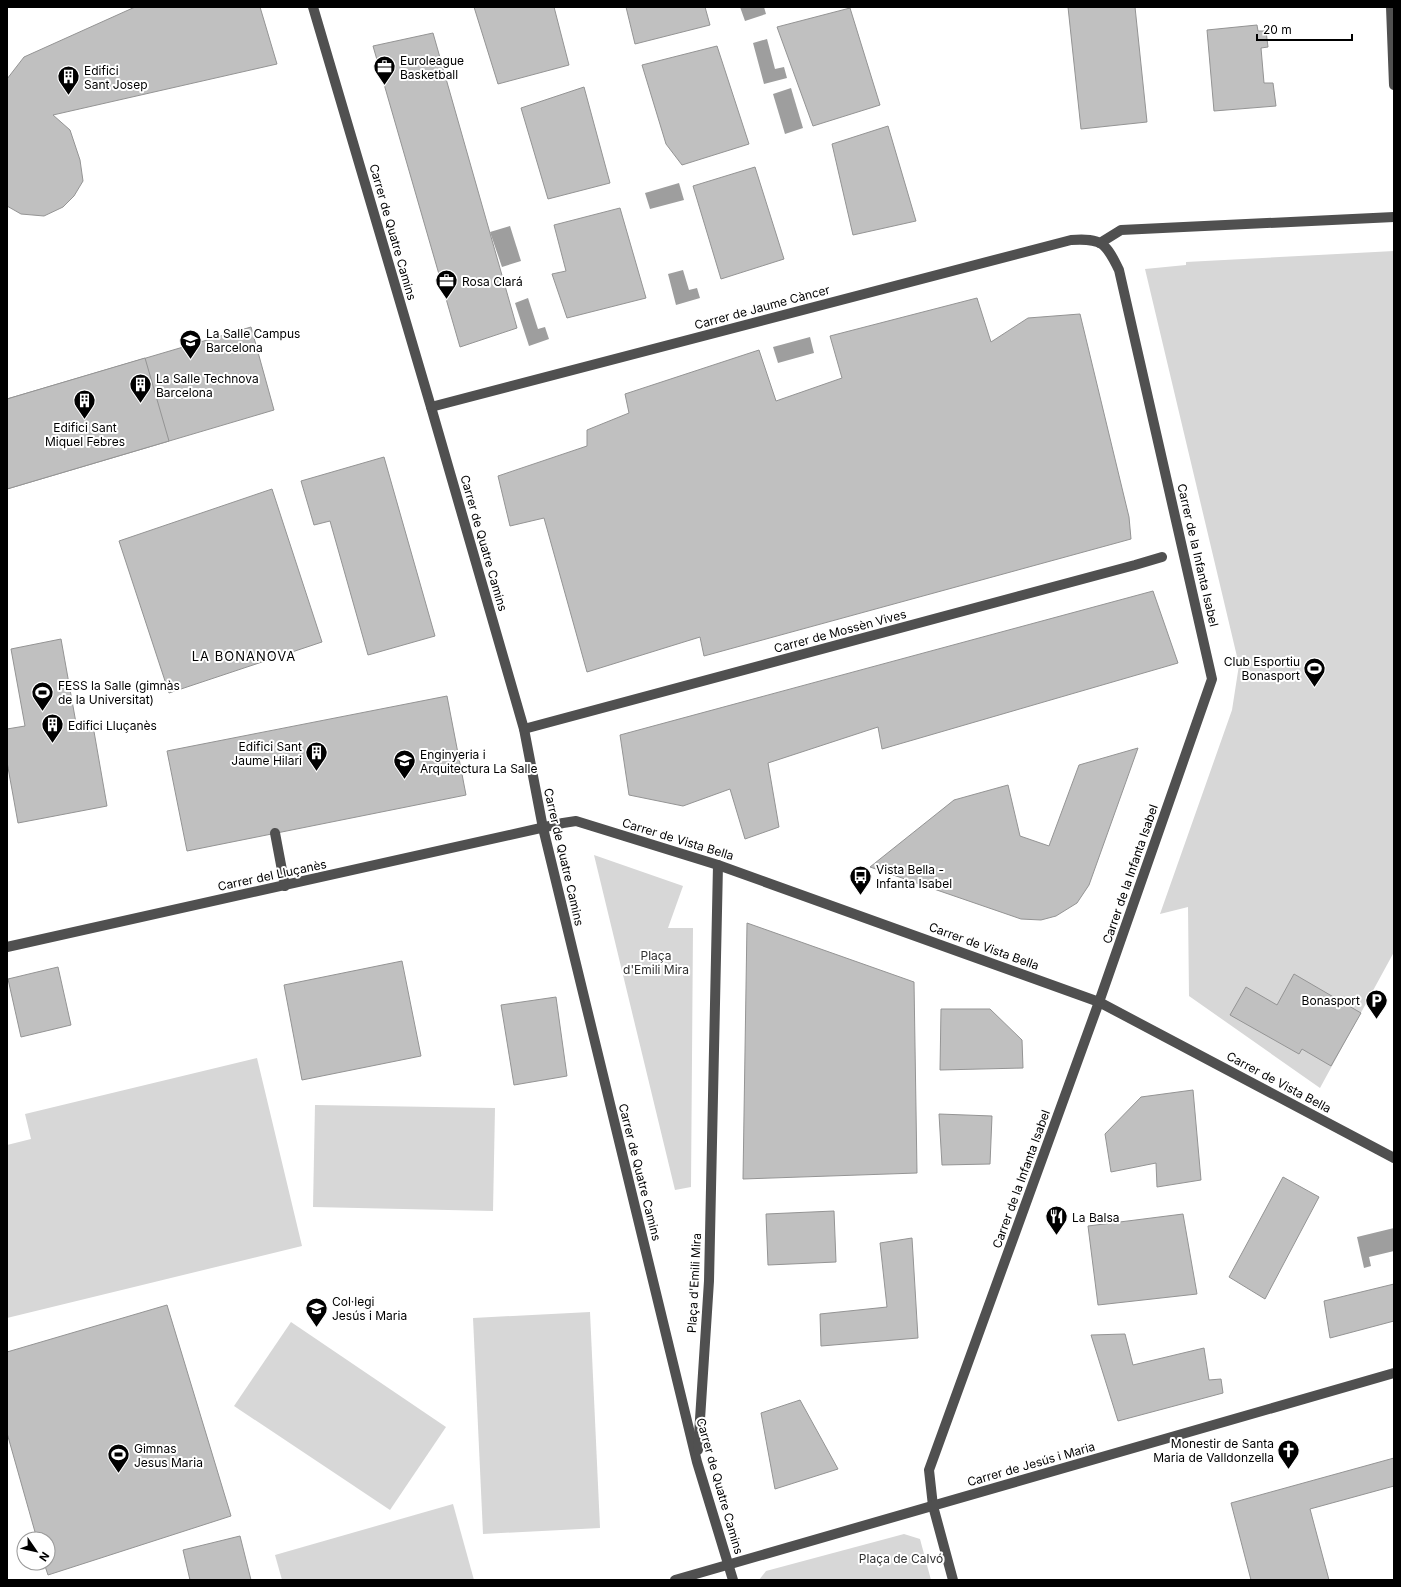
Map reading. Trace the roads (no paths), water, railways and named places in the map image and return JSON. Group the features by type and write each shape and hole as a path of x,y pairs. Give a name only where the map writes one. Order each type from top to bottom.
{"street":[{"name":"Carrer de Quatre Camins","path":"313,7 524,729 542,828 698,1462 733,1580"},
{"path":"1391,7 1394,84"},
{"path":"1100,243 1121,230 1394,217"},
{"name":"Carrer de Jaume Càncer","path":"431,407 1071,240 1088,239 1100,243"},
{"name":"Carrer de la Infanta Isabel","path":"933,1506 930,1470 1099,1002 1212,680 1119,270 1109,250 1100,243"},
{"name":"Carrer de Mossèn Vives","path":"524,729 1135,565 1162,556"},
{"name":"Carrer de Vista Bella","path":"542,828 576,821 718,865 1099,1002 1394,1158"},
{"name":"Carrer del Lluçanès","path":"7,947 542,828"},
{"path":"275,833 285,886"},
{"name":"Plaça d'Emili Mira","path":"698,1462 709,1281 718,865"},
{"name":"Carrer de Jesús i Maria","path":"674,1580 1394,1373"},
{"path":"933,1506 953,1580"}],"place":[{"name":"Euroleague Basketball","path":"385,86"},
{"name":"Edifici Sant Josep","path":"69,96"},
{"name":"Rosa Clará","path":"447,300"},
{"name":"La Salle Campus Barcelona","path":"191,360"},
{"name":"La Salle Technova Barcelona","path":"140,404"},
{"name":"Edifici Sant Miquel Febres","path":"85,420"},
{"name":"Club Esportiu Bonasport","path":"1315,688"},
{"name":"FESS la Salle (gimnàs de la Universitat)","path":"43,712"},
{"name":"Edifici Lluçanès","path":"52,744"},
{"name":"Edifici Sant Jaume Hilari","path":"317,772"},
{"name":"Enginyeria i Arquitectura La Salle","path":"405,780"},
{"name":"Vista Bella - Infanta Isabel","path":"861,896"},
{"name":"Bonasport","path":"1376,1020"},
{"name":"La Balsa","path":"1057,1236"},
{"name":"Col·legi Jesús i Maria","path":"317,1328"},
{"name":"Monestir de Santa Maria de Valldonzella","path":"1289,1470"},
{"name":"Gimnas Jesus Maria","path":"119,1474"}],"district":[{"name":"LA BONANOVA","path":"244,656"}],"park label":[{"name":"Plaça de Calvó","path":"901,1558"}]}
